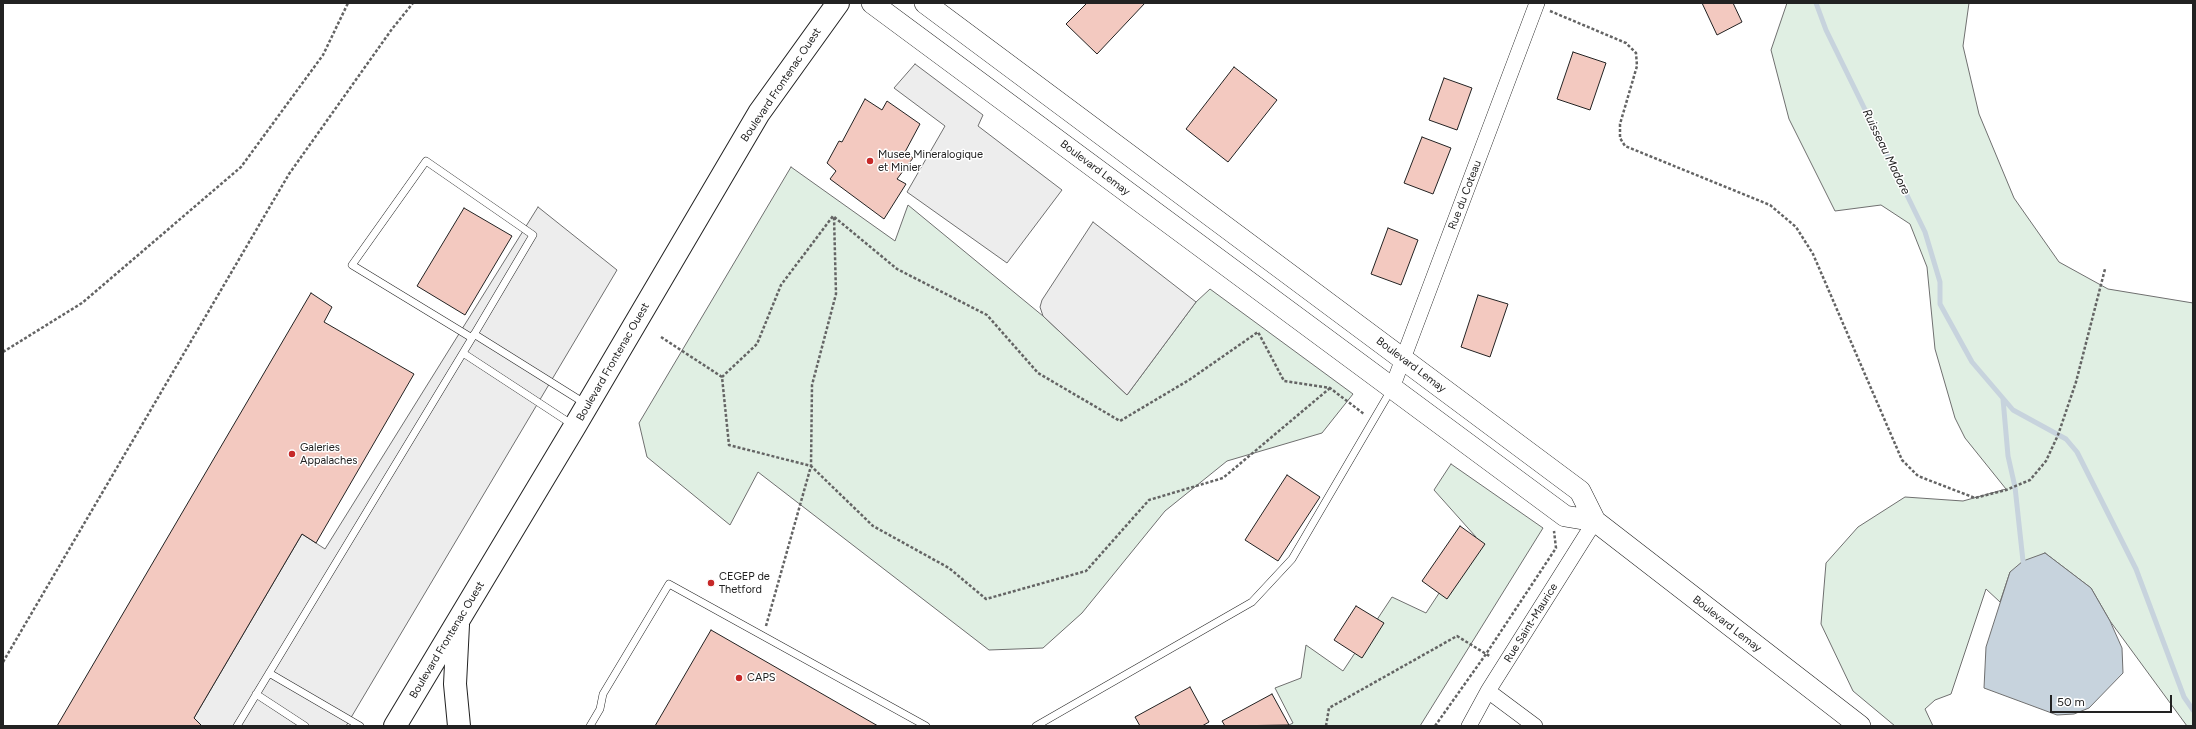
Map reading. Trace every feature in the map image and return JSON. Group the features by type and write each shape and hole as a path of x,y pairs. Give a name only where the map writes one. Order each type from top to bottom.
{"main road":[{"name":"Boulevard Frontenac Ouest","path":"396,726 588,405 759,113 838,3"},
{"path":"458,622 455,684 459,726"}],"street":[{"name":"Boulevard Lemay","path":"872,3 1565,516 1595,521"},
{"name":"Boulevard Lemay","path":"925,3 1580,491 1595,521 1860,726"},
{"name":"Rue du Coteau","path":"1392,388 1537,4"},
{"path":"990,90 1006,64"},
{"path":"1200,246 1215,219"},
{"name":"Rue Saint-Maurice","path":"1469,726 1488,691 1595,521"},
{"path":"1488,691 1536,726"}],"lane":[{"path":"237,726 463,353 473,336 533,235 426,161 352,265 473,336 588,405"},
{"path":"463,353 575,426"},
{"path":"1036,726 1252,602 1292,559 1392,388"},
{"path":"590,726 600,709 603,694 669,584 926,726"},
{"path":"269,673 360,726"},
{"path":"256,694 305,726"}],"path":[{"path":"3,352 82,303 241,167 323,55 348,3"},
{"path":"3,662 289,174 392,29 413,3"},
{"path":"1537,4 1626,43 1636,53 1637,66 1620,124 1620,138 1625,146 1770,205 1796,227 1813,254 1902,460 1918,476 1975,498 2006,490 2030,480 2046,461 2063,420 2076,382 2105,269"},
{"path":"722,377 757,344 781,286 834,216"},
{"path":"834,216 897,269 987,315 1038,373 1120,421 1189,380 1258,332 1284,381 1330,388 1373,420"},
{"path":"763,636 811,466 812,385 836,294 834,216"},
{"path":"661,338 722,377"},
{"path":"722,377 729,445 811,466 872,526 949,568 986,599 1086,571 1149,500 1223,478 1330,388"},
{"path":"1435,726 1486,654 1556,548 1554,529"},
{"path":"1326,726 1329,708 1457,636 1504,665"}],"green space":[{"path":"1787,3 1969,3 1963,46 1979,114 2014,198 2059,262 2108,289 2193,303 2193,726 2187,726 2110,621 2091,588 2045,553 2010,572 2000,602 1986,589 1951,694 1935,700 1925,709 1933,726 1895,726 1853,691 1821,624 1826,563 1858,527 1905,497 1963,501 2006,489 1965,438 1955,418 1935,349 1927,267 1910,224 1881,205 1835,211 1789,119 1771,50"},
{"path":"791,167 895,241 908,205 1043,316 1127,395 1196,302 1210,289 1353,394 1322,433 1227,461 1165,511 1082,613 1043,648 989,650 758,472 730,525 647,457 639,423"},
{"path":"1451,464 1543,528 1420,726 1287,726 1293,723 1275,688 1301,678 1306,645 1343,671 1392,597 1426,613 1476,537 1434,490"}],"shaded area":[{"path":"915,64 983,115 978,126 1062,190 1007,263 907,192 945,126 894,88"},
{"path":"538,207 617,270 346,726 202,726 194,718 302,534 325,549"},
{"path":"1093,222 1196,302 1127,395 1043,316 1040,307 1042,300"},
{"path":"2045,553 2091,588 2110,621 2122,648 2123,673 2089,708 2074,714 2057,715 1984,688 1986,647 2010,572 2023,561"}],"building":[{"path":"1087,3 1145,3 1097,54 1066,24"},
{"path":"1702,3 1733,3 1742,22 1717,35"},
{"path":"1573,52 1606,63 1590,110 1557,99"},
{"path":"1234,67 1277,100 1228,162 1186,129"},
{"path":"1444,78 1472,88 1457,130 1429,120"},
{"name":"Musee Mineralogique et Minier","path":"865,99 882,110 887,101 920,124 905,152 913,158 897,179 906,184 884,219 830,179 836,171 827,163 839,141 842,142"},
{"path":"1422,137 1451,148 1433,194 1404,183"},
{"path":"464,208 512,236 465,315 417,286"},
{"path":"1388,228 1418,240 1401,285 1371,274"},
{"name":"Galeries Appalaches","path":"311,293 332,307 324,322 414,374 316,543 302,534 194,718 202,726 57,726"},
{"path":"1478,295 1508,304 1490,357 1461,347"},
{"path":"1287,475 1320,497 1278,561 1245,540"},
{"path":"1460,526 1485,544 1447,599 1422,581"},
{"path":"1356,606 1384,623 1362,658 1334,640"},
{"name":"CAPS","path":"711,630 878,726 655,726"},
{"path":"1190,687 1209,722 1202,726 1140,726 1135,717"},
{"path":"1272,694 1289,725 1225,726 1222,721"}],"waterway":[{"name":"Ruisseau Madore","path":"1816,3 1826,30 1925,232 1940,282 1940,304 1972,362 2013,410 2066,439 2077,452 2136,569 2184,697 2193,710"},
{"path":"2003,399 2008,456 2015,487 2023,561"}],"place":[{"name":"Musee Mineralogique et Minier","path":"870,161"},
{"name":"Galeries Appalaches","path":"292,454"},
{"name":"CEGEP de Thetford","path":"711,583"},
{"name":"CAPS","path":"739,678"}]}
